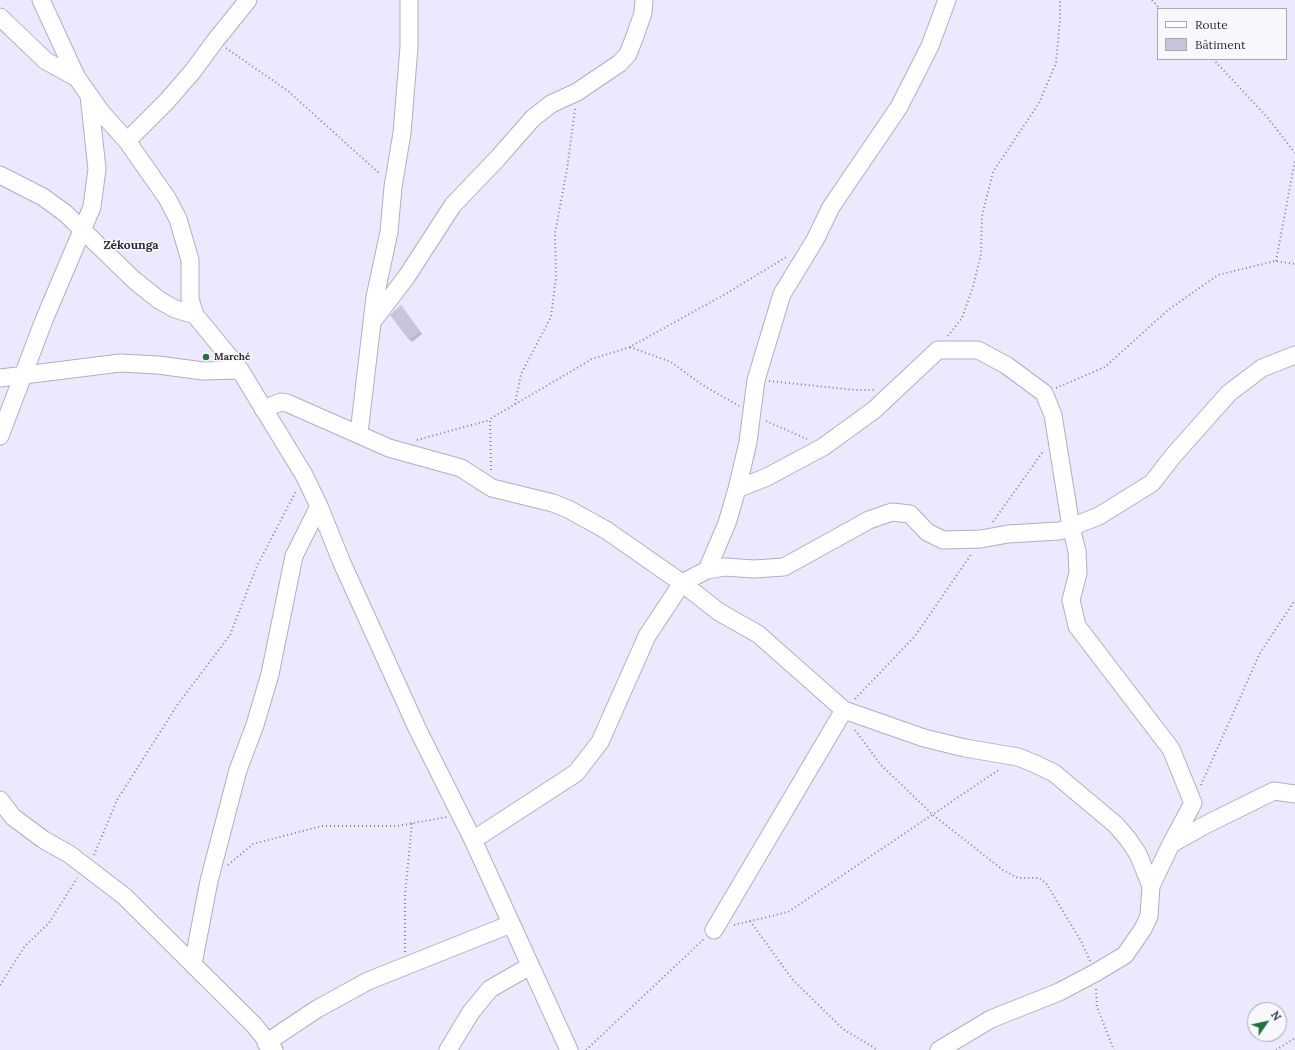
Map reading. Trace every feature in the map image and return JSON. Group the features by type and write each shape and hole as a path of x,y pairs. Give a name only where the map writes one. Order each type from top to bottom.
{"street":[{"path":"41,0 76,78 101,112 127,141 157,181 178,219 190,260 190,298 195,315 240,370 304,475 319,506 342,563 473,840 569,1050"},
{"path":"127,141 188,77 248,0"},
{"path":"359,433 374,296 389,232 402,133 408,63 409,0"},
{"path":"372,322 407,276 453,205 497,159 533,118 551,104 577,92 620,63 628,54 643,13 644,0"},
{"path":"707,570 727,523 737,489 748,442 756,380 782,294 815,240 831,207 899,107 930,46 947,0"},
{"path":"0,18 46,61 76,78"},
{"path":"0,436 44,320 92,207 97,169 89,95"},
{"path":"0,175 43,196 65,212 134,280 159,300 175,309 195,315"},
{"path":"737,489 767,477 823,447 874,410 938,350 978,350 1006,365 1044,393 1053,414 1071,528 1077,551 1078,573 1071,600 1077,626 1171,749 1193,802 1151,886 1149,916 1136,940 1125,955 1095,974 1059,992 991,1019 939,1050"},
{"path":"473,840 576,773 600,742 647,636 682,582 707,570 725,567 754,569 784,567 869,520 892,512 910,514 927,532 943,540 981,539 1008,534 1058,531 1071,528 1119,505 1152,483 1173,456 1229,393 1262,368 1295,355"},
{"path":"0,378 89,366 120,364 158,365 203,370 240,370"},
{"path":"263,409 281,402 287,403 359,433 389,448 461,468 492,488 553,503 568,509 606,530 682,582 719,612 758,634 846,711 924,738 965,748 1018,757 1054,773 1116,825 1138,854 1151,886"},
{"path":"193,964 209,881 238,770 255,725 270,674 294,556 319,506"},
{"path":"714,930 846,711"},
{"path":"1171,844 1206,824 1274,791 1295,794"},
{"path":"0,800 6,814 44,840 69,854 124,896 254,1025 270,1046 324,1005 368,981 447,948 511,924"},
{"path":"448,1050 471,1012 490,989 530,966"}],"path":[{"path":"938,350 962,318 973,287 981,254 982,216 993,172 1039,103 1056,63 1060,20 1060,0"},
{"path":"1152,0 1159,8"},
{"path":"215,41 288,92 365,158 394,187"},
{"path":"1215,60 1267,117 1295,153"},
{"path":"515,405 521,374 552,317 556,277 555,233 567,169 577,92"},
{"path":"1276,261 1295,160"},
{"path":"411,442 490,420 592,359 630,347 727,293 795,252"},
{"path":"1044,393 1105,367 1168,310 1218,275 1276,261 1295,264"},
{"path":"630,347 671,362 701,384 752,415 823,447"},
{"path":"756,380 855,390 895,390"},
{"path":"490,420 492,488"},
{"path":"1056,432 915,636 846,711 852,726 881,765 933,815 1003,870 1018,878 1039,878 1046,883 1081,941 1095,974 1097,1007 1114,1050"},
{"path":"0,985 25,946 49,922 74,880 89,869 99,841 118,800 178,704 230,635 257,566 304,475"},
{"path":"1193,802 1260,653 1295,600"},
{"path":"586,1050 714,930 788,912 1018,757"},
{"path":"226,867 253,844 322,826 397,826 460,815"},
{"path":"406,966 405,895 412,823"},
{"path":"750,921 793,980 843,1029 878,1050"},
{"path":"1276,1050 1295,1038"}],"building":[{"path":"401,305 420,331 409,340 390,315"}],"place":[{"name":"Marché","path":"206,357"}],"district":[{"name":"Zékounga","path":"131,246"}]}
